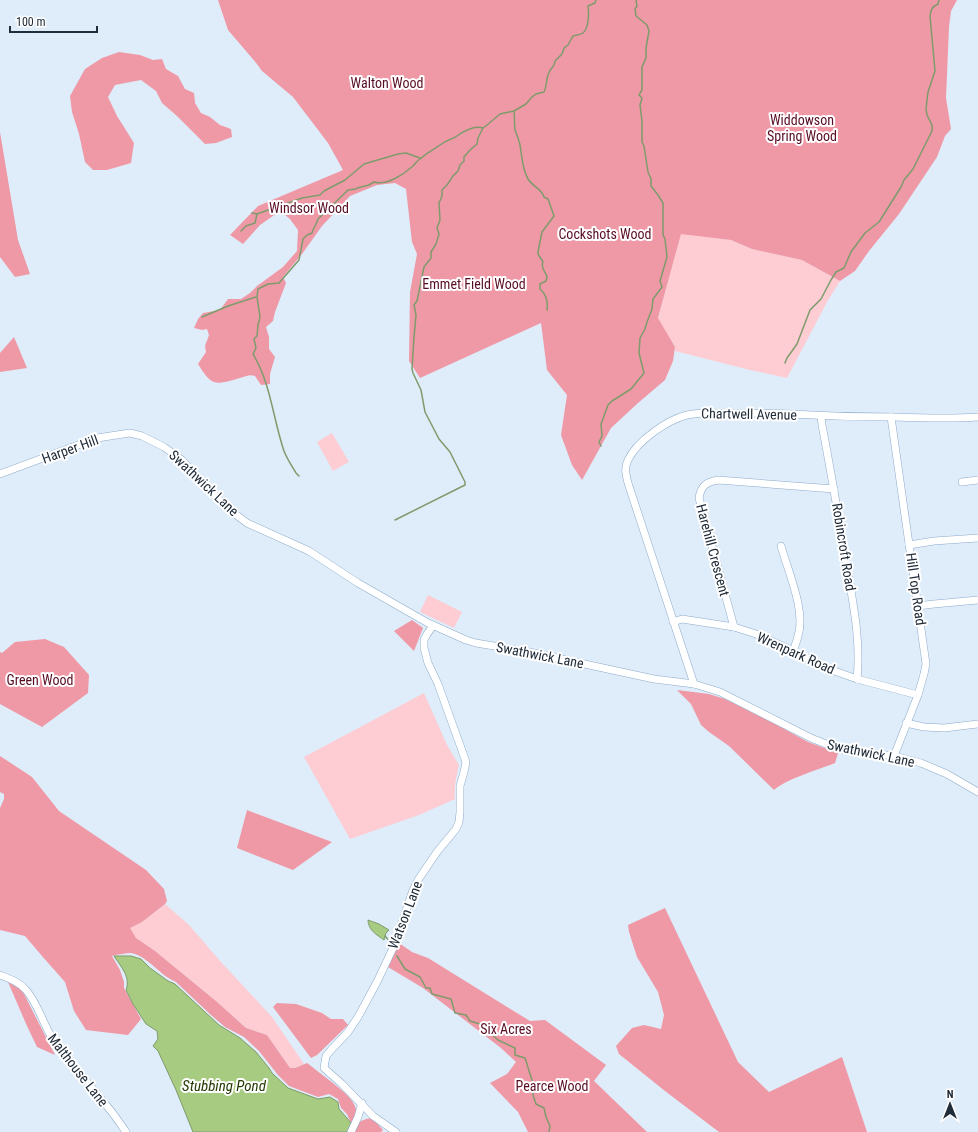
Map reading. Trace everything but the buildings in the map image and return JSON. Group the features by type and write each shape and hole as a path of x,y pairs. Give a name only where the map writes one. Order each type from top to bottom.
{"street":[{"name":"Chartwell Avenue","path":"694,684 628,483 626,471 627,460 635,448 647,437 678,418 700,413 757,413 955,419 978,417"},
{"name":"Robincroft Road","path":"821,416 857,629 857,679"},
{"name":"Hill Top Road","path":"891,417 926,664 918,695 894,756"},
{"name":"Harper Hill","path":"0,474 97,438 130,433 142,436"},
{"name":"Swathwick Lane","path":"142,436 164,446 182,460 226,507 247,523 309,552 358,583 433,626 476,643 529,652 654,679 694,684 720,692 811,738 836,748 853,752 894,756 921,763 947,774 978,792"},
{"name":"Harehill Crescent","path":"734,627 699,498 700,490 709,482 718,480 834,489"},
{"path":"962,482 978,480"},
{"path":"909,545 934,541 978,538"},
{"path":"781,546 800,608 799,635 793,651"},
{"path":"918,606 978,600"},
{"name":"Wrenpark Road","path":"673,622 682,619 734,627 756,634 829,669 857,679 918,695"},
{"name":"Watson Lane","path":"396,1132 373,1116 362,1103 324,1068 326,1056 348,1032 377,982 394,946 413,890 418,880 437,852 456,829 459,822 460,786 466,762 438,684 428,663 424,648 424,640 433,626"},
{"path":"906,723 924,727 944,728 978,724"},
{"name":"Malthouse Lane","path":"0,975 19,984 27,991 40,1013 47,1030 55,1042 108,1106 126,1132"},
{"path":"351,1132 358,1117 362,1103"},
{"path":"358,1117 373,1116"}],"shaded area":[{"path":"681,233 731,240 752,249 802,260 840,281 827,302 787,378 675,351 675,347 658,319"},
{"path":"332,433 349,462 333,471 317,442"},
{"path":"428,595 462,612 454,628 420,612"},
{"path":"424,693 447,745 459,765 455,799 419,815 350,839 304,757"},
{"path":"165,904 189,925 272,1017 304,1064 295,1068 290,1068 267,1035 246,1028 216,1001 155,951 136,938 129,928 142,922"}],"green space":[{"path":"218,0 957,0 951,11 949,27 946,98 951,129 945,136 937,157 899,214 855,271 840,281 802,260 752,249 731,240 681,234 658,318 675,347 673,361 665,380 611,428 582,480 572,465 561,435 567,395 547,370 541,323 420,378 409,361 410,292 417,254 412,242 406,189 395,183 377,185 350,196 322,226 283,277 286,283 273,321 266,327 269,337 269,349 275,357 270,374 270,384 261,385 255,376 251,375 219,383 207,377 198,364 206,352 205,346 209,335 207,329 202,330 194,328 198,319 203,313 220,310 228,299 241,299 250,293 283,267 297,251 298,230 290,219 280,211 260,225 243,244 230,235 258,206 343,170 328,143 293,97 262,71 228,30"},
{"path":"119,52 140,55 153,60 162,59 166,69 178,76 185,89 194,93 195,103 201,113 210,117 220,125 231,129 232,137 216,143 205,144 162,103 156,91 141,80 115,85 108,97 117,116 134,143 131,163 107,170 93,170 85,162 79,134 72,112 70,96 85,69 102,58"},
{"path":"0,132 18,240 30,274 15,277 0,257"},
{"path":"14,337 27,368 0,372 0,353"},
{"path":"412,620 423,628 414,651 394,631"},
{"name":"Green Wood","path":"45,639 64,647 89,675 88,693 42,727 0,704 0,652 2,653 15,642"},
{"path":"677,690 709,694 725,699 759,715 808,742 838,753 835,763 795,778 774,790 729,746 701,725 691,704"},
{"path":"0,756 32,777 59,811 146,870 164,889 167,901 165,904 142,922 130,928 136,938 155,951 216,1001 246,1028 267,1035 290,1068 295,1068 307,1063 345,1093 354,1105 356,1111 355,1117 351,1123 347,1114 341,1108 338,1099 329,1094 318,1097 289,1086 259,1051 244,1037 225,1027 176,982 137,955 129,953 112,956 120,970 124,982 124,988 141,1019 128,1035 86,1030 74,1011 65,982 25,936 0,930 0,808 4,799 4,794 0,792"},
{"path":"247,810 332,842 293,870 237,848"},
{"path":"665,908 738,1062 769,1092 842,1057 867,1132 719,1132 619,1054 616,1046 632,1028 644,1025 661,1029 664,1015 658,992 637,957 628,925"},
{"name":"Pearce Wood","path":"399,943 412,952 428,958 530,1021 545,1020 606,1065 594,1081 647,1132 528,1132 518,1112 490,1083 507,1074 516,1062 501,1048 423,988 388,967"},
{"path":"8,982 22,990 55,1055 37,1047"},
{"path":"277,1003 296,1004 322,1013 331,1019 343,1019 348,1025 317,1055 311,1058 273,1007"},
{"path":"372,1118 383,1130 381,1132 354,1132 360,1122 365,1119"}],"water":[{"path":"368,920 389,930 386,933 384,940 371,929 368,924"},
{"name":"Stubbing Pond","path":"114,956 131,956 141,959 150,968 168,981 175,984 219,1025 240,1038 256,1052 272,1073 288,1088 318,1099 330,1097 338,1102 339,1109 351,1123 347,1132 193,1132 158,1051 153,1046 158,1039 157,1031 146,1024 133,1004 126,990 126,976"}],"waterway":[{"path":"395,520 465,485 465,482 450,452 439,439 425,412 421,390 412,369 416,315 414,305 417,301 424,267 431,258 431,252 436,244 439,234 437,228 440,220 439,203 442,196 442,190 458,171 460,165 464,161 464,157 477,144 483,128 500,114 514,111 526,104 536,94 544,92 547,77 555,61 562,54 564,48 568,45 573,36 581,34 585,31 588,20 588,6 595,3 596,0"},
{"path":"601,446 599,442 602,436 601,424 608,405 631,389 644,373 639,353 640,338 652,309 653,299 662,287 660,281 667,257 665,239 663,235 663,203 651,186 651,179 648,172 642,142 640,105 642,98 639,95 642,90 642,67 646,58 649,31 647,25 636,16 636,0"},
{"path":"785,363 797,344 810,310 821,299 836,272 844,268 851,252 865,233 879,222 904,180 913,169 932,131 932,125 926,109 928,92 935,71 930,16 932,8 938,4 939,0"},
{"path":"514,111 515,130 520,143 523,167 526,175 544,197 548,199 554,216 542,232 538,252 543,262 543,268 547,277 546,281 540,284 540,289 546,298 547,310"},
{"path":"299,476 291,465 284,451 268,389 253,354 256,348 254,339 257,336 260,317 257,297 258,289 268,284 279,283 299,260 303,239 312,233 318,219 348,190 356,189 374,182 379,183 390,181 400,176 425,155 445,142 469,129 476,127 483,128"},
{"path":"241,231 246,226 255,223 257,214 302,198 320,195 324,191 345,180 364,164 406,153 420,158"},
{"path":"252,213 257,214"},
{"path":"202,317 228,306 256,297"},
{"path":"385,936 391,943 391,946"},
{"path":"397,956 405,969 420,977 426,988 430,988 432,994 451,999 455,1013 466,1015 470,1021 480,1024 483,1029 488,1031 498,1040 515,1048 515,1055 525,1058 532,1080 533,1095 536,1104 544,1108 550,1126 549,1132"}],"park label":[{"name":"Walton Wood","path":"387,83"},
{"name":"Widdowson Spring Wood","path":"802,128"},
{"name":"Windsor Wood","path":"309,208"},
{"name":"Cockshots Wood","path":"605,234"},
{"name":"Emmet Field Wood","path":"474,284"},
{"name":"Six Acres","path":"506,1029"}]}
